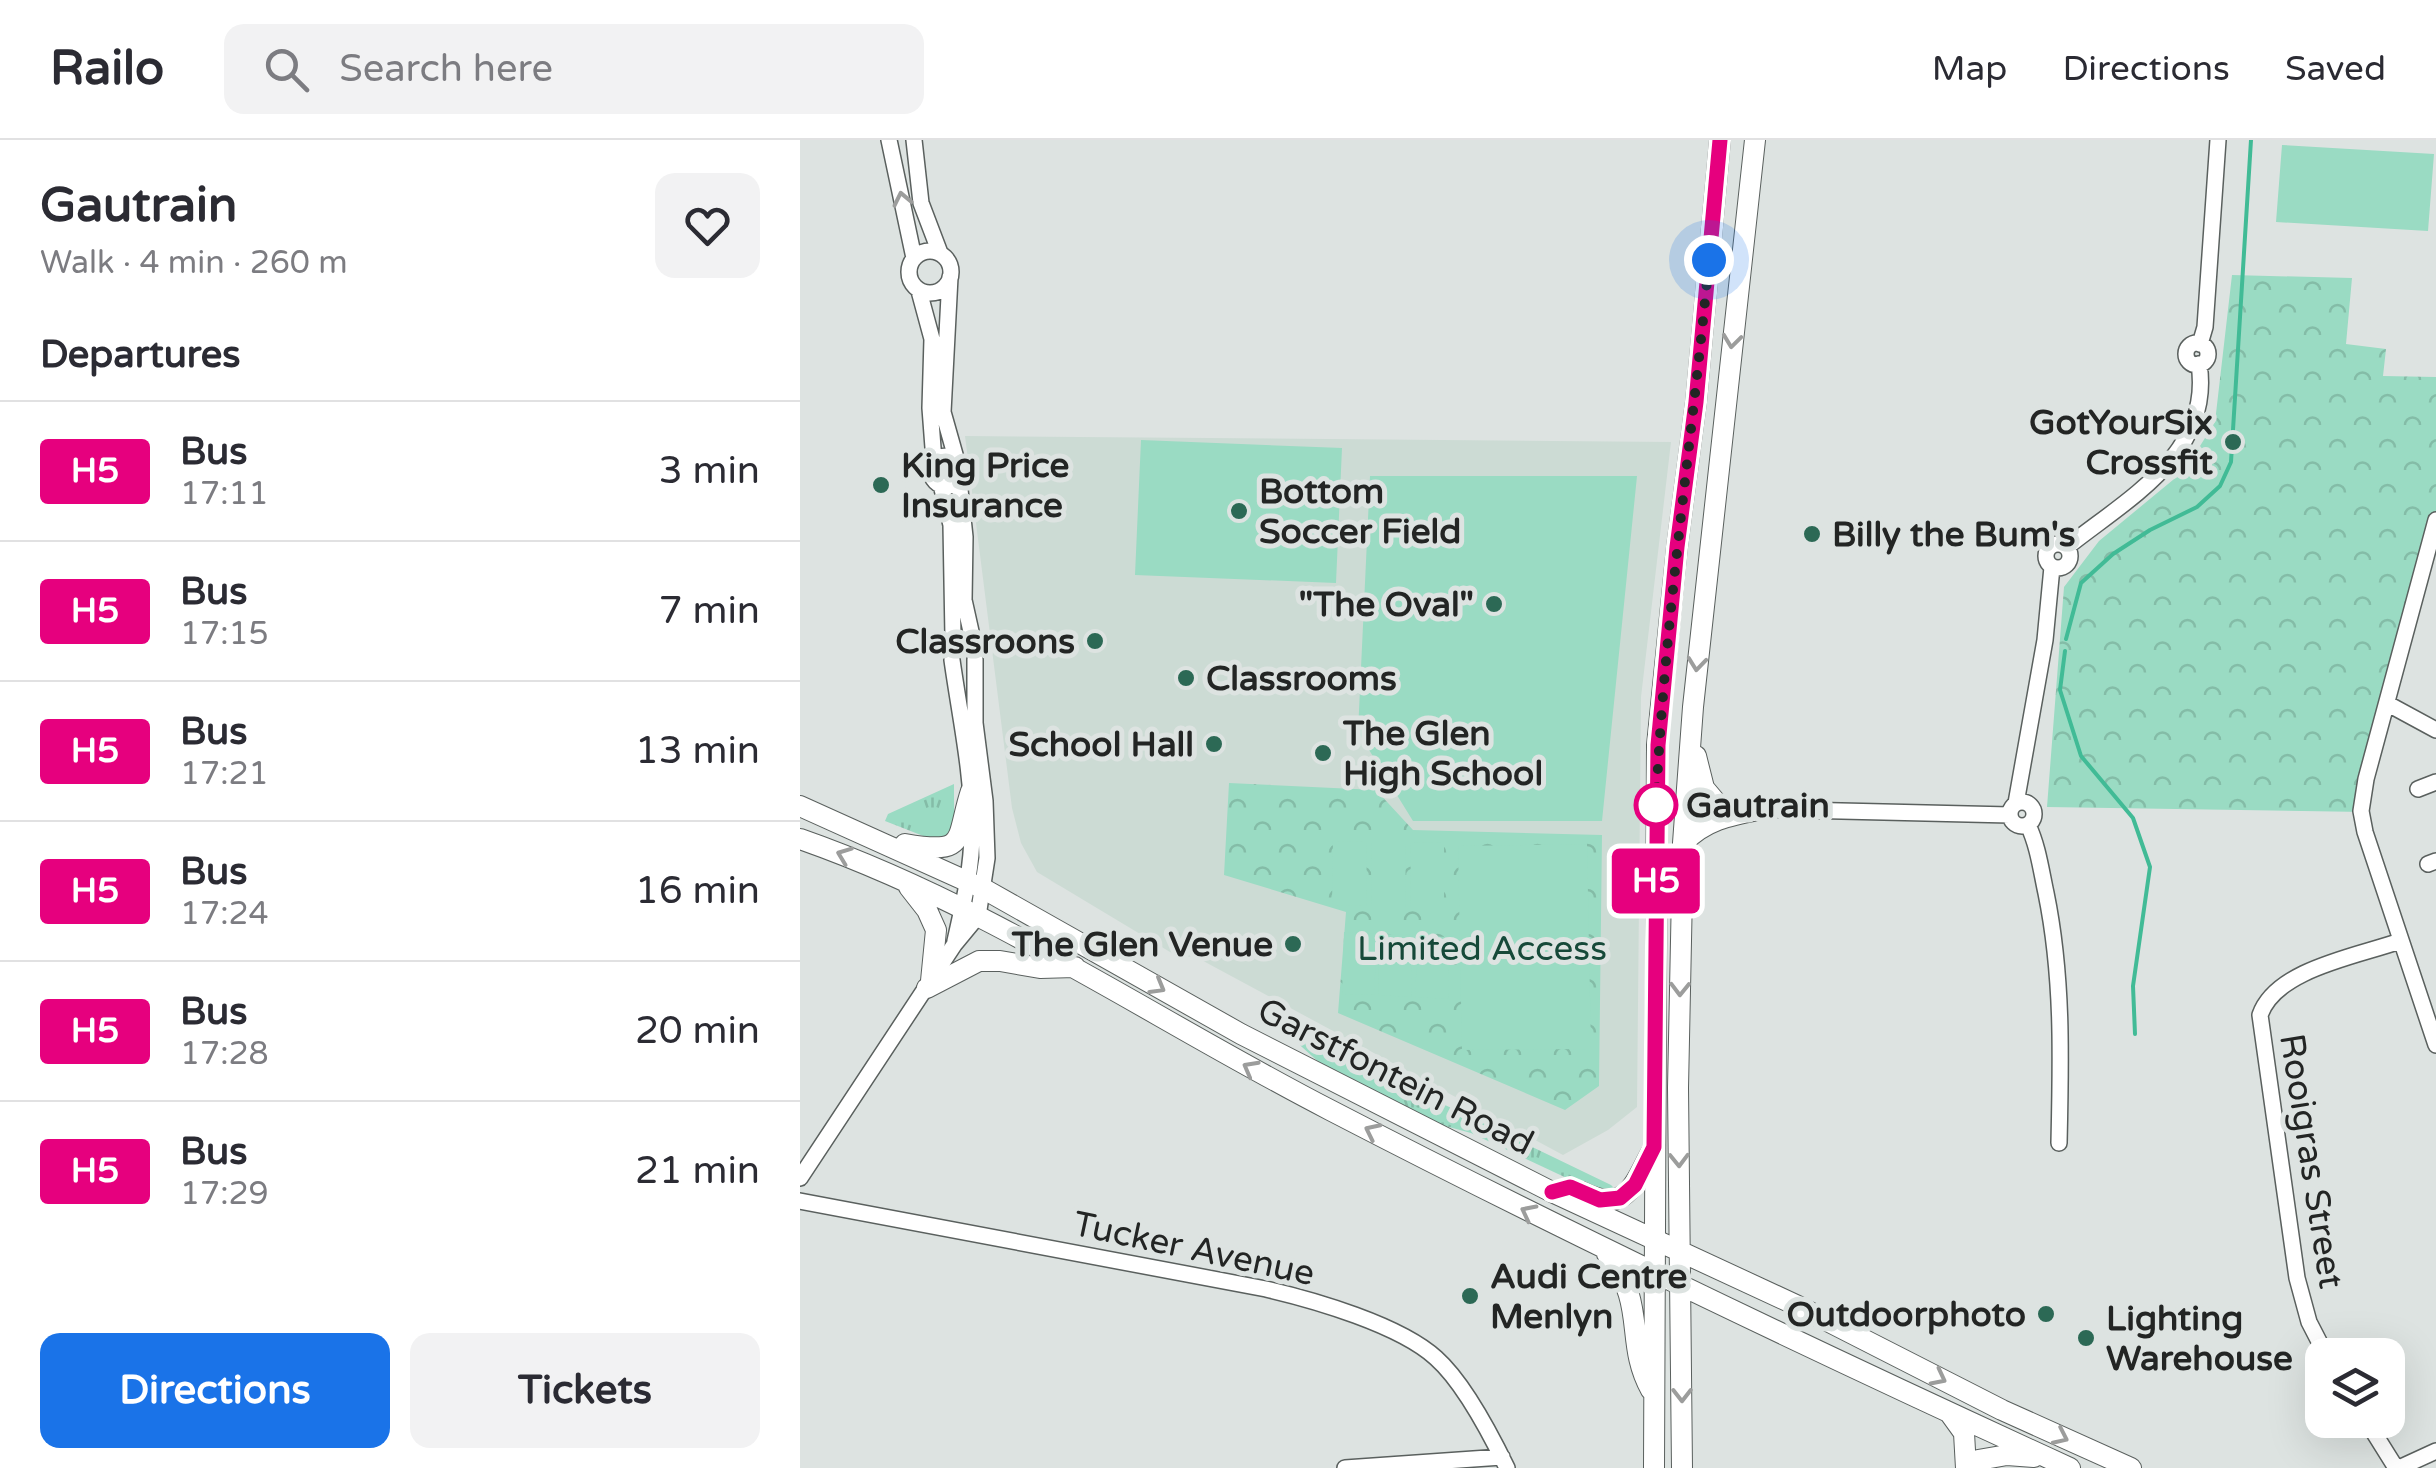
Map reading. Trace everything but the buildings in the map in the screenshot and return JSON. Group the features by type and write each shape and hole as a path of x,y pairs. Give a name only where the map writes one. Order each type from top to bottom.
{"main road":[{"path":"1654,1468 1659,724 1696,402 1720,140"},
{"path":"1682,1468 1678,1088 1684,843 1690,740 1755,140"},
{"path":"1690,740 1704,788 1720,807"},
{"path":"884,842 937,849 952,845 962,832 971,790"},
{"name":"Garstfontein Road","path":"800,806 976,885 1241,1034 1552,1192 1681,1250 2002,1410 2131,1468"},
{"path":"1656,908 1667,821 1687,806"},
{"path":"1684,843 1712,820 1764,809"},
{"name":"Garstfontein Road","path":"800,839 904,880 970,912 1316,1103 1604,1251 1682,1284 2061,1464"},
{"path":"904,880 935,927 937,942 929,985 978,961 1040,968 1074,967"},
{"path":"1552,1192 1570,1187 1600,1200 1620,1198 1635,1185 1654,1147"},
{"path":"1604,1251 1628,1284 1640,1368 1654,1396"},
{"path":"1943,1407 1964,1433 1972,1464 2008,1455 2061,1464"}],"street":[{"path":"890,140 914,258 909,276 920,290 932,339 931,473 941,486 951,525 953,637 948,651 971,790 976,885"},
{"path":"914,140 921,203 940,253"},
{"path":"2058,1142 2058,965 2038,855 2028,825 2016,824 2045,640 2052,567 2068,565 2067,548 2164,470 2180,451 2196,417 2201,383 2199,364 2192,364 2186,355 2190,346 2200,344 2205,327 2218,140"},
{"path":"800,1178 954,944 970,912 987,831 975,723 974,659 978,645 972,636 964,600 965,537 959,480 962,471 943,412 950,277 947,259 940,253 930,250 914,258"},
{"path":"920,290 938,291 950,277"},
{"path":"934,461 944,456 956,458"},
{"path":"941,486 959,480"},
{"path":"2436,520 2366,778 2362,813 2366,838 2436,1045"},
{"path":"953,637 972,636"},
{"path":"952,660 966,664 974,659"},
{"path":"2388,704 2436,730"},
{"path":"2418,788 2436,782"},
{"path":"1687,806 2019,808"},
{"name":"Rooigras Street","path":"2317,1338 2297,1278 2260,1015 2268,999 2287,981 2400,941"},
{"name":"Tucker Avenue","path":"800,1201 1266,1289 1319,1303 1405,1338 1434,1356 1451,1374 1504,1462"},
{"path":"2378,1438 2398,1468 2436,1451"},
{"path":"1345,1468 1504,1462"}],"shaded area":[{"name":"The Glen High School","path":"965,436 1671,442 1641,697 1637,1107 1608,1130 1563,1155 1194,956 1180,958 1037,872 1021,843 1012,808"}],"green space":[{"path":"2282,145 2434,154 2428,231 2276,222"},
{"path":"2232,275 2352,278 2346,344 2386,349 2383,376 2436,377 2436,538 2365,812 2047,807 2064,587 2099,541 2185,470 2215,422"},
{"name":"Bottom Soccer Field","path":"1141,440 1342,448 1336,583 1135,575"},
{"name":"\"The Oval\"","path":"1370,476 1637,476 1602,821 1413,821 1358,732"},
{"name":"Limited Access","path":"1229,783 1376,790 1413,830 1602,835 1599,1086 1565,1110 1338,1013 1346,912 1224,875"},
{"path":"954,784 954,823 946,836 931,839 885,821 888,814"},
{"path":"1333,841 1367,842 1366,906 1332,905"},
{"path":"1411,842 1444,843 1444,907 1410,907"},
{"path":"1372,843 1406,843 1405,907 1371,907"},
{"path":"1587,844 1591,1049 1462,1050 1458,846"},
{"path":"1344,932 1377,934 1374,995 1342,994"},
{"path":"1380,934 1413,935 1411,997 1378,995"},
{"path":"1418,936 1450,937 1448,999 1415,997"},
{"path":"1283,1016 1306,1038 1611,1185 1618,1192 1605,1196 1471,1133 1434,1123 1323,1066 1271,1019"}],"waterway":[{"path":"2066,639 2081,583 2113,554 2197,507 2220,486 2231,462 2251,140"},
{"path":"2065,651 2060,690 2081,756 2133,818 2150,867 2133,986 2135,1034"}],"bus line":[{"name":"H5","path":"1552,1192 1570,1187 1600,1200 1620,1198 1635,1185 1654,1147 1658,745 1720,140"}],"place":[{"name":"GotYourSix Crossfit","path":"2233,442"},
{"name":"King Price Insurance","path":"881,485"},
{"name":"Bottom Soccer Field","path":"1239,511"},
{"name":"Billy the Bum's","path":"1812,534"},
{"name":"\"The Oval\"","path":"1494,604"},
{"name":"Classroons","path":"1095,641"},
{"name":"Classrooms","path":"1186,678"},
{"name":"School Hall","path":"1214,744"},
{"name":"The Glen High School","path":"1323,753"},
{"name":"Gautrain","path":"1656,805"},
{"name":"The Glen Venue","path":"1293,944"},
{"name":"Audi Centre Menlyn","path":"1470,1296"},
{"name":"Outdoorphoto","path":"2046,1314"},
{"name":"Lighting Warehouse","path":"2086,1338"}],"route":[{"path":"1656,805 1659,724 1709,260"}]}
